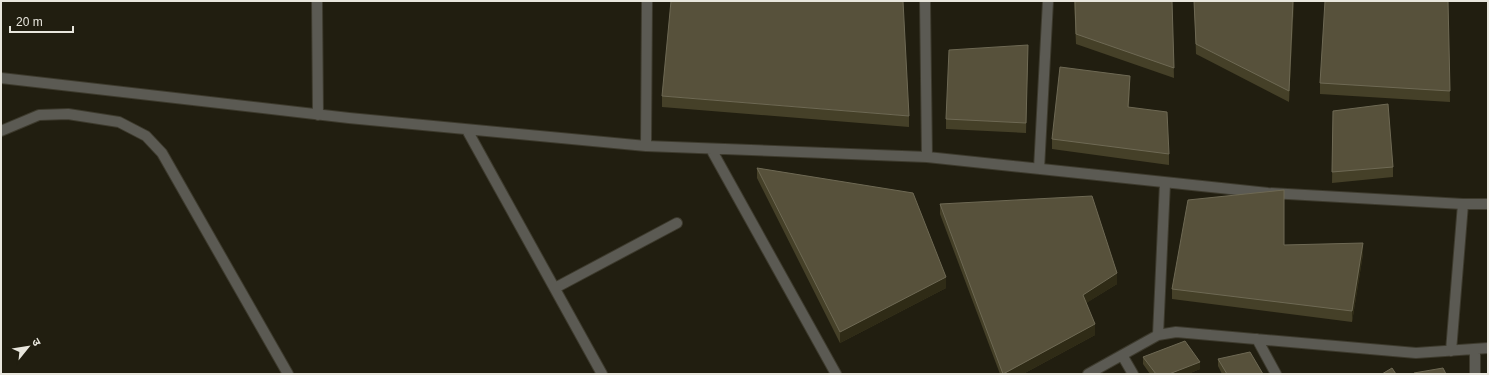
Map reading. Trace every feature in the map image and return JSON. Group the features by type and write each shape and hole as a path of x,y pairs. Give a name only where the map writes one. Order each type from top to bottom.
{"street":[{"path":"318,1 318,115"},
{"path":"646,146 647,1"},
{"path":"925,1 927,157"},
{"path":"1039,169 1048,1"},
{"path":"1,78 318,115 646,146 927,157 1268,193 1463,204 1488,204"},
{"path":"1,131 39,115 68,114 119,122 146,136 162,153 288,374"},
{"path":"467,130 602,374"},
{"path":"711,149 836,374"},
{"path":"1158,335 1165,183"},
{"path":"1451,351 1463,204"},
{"path":"555,288 677,223"},
{"path":"1088,374 1158,335 1176,332 1416,353 1488,348"},
{"path":"1257,339 1276,374"},
{"path":"1475,349 1475,374"},
{"path":"1122,355 1133,374"}],"building":[{"path":"671,1 903,1 909,116 662,96"},
{"path":"1075,1 1172,1 1174,68 1076,34"},
{"path":"1194,1 1293,1 1289,91 1196,44"},
{"path":"1325,1 1448,1 1450,91 1320,83"},
{"path":"1028,45 1026,123 946,119 949,50"},
{"path":"1060,67 1130,76 1128,107 1167,112 1169,154 1052,139"},
{"path":"1388,104 1393,167 1332,172 1333,111"},
{"path":"757,168 913,193 946,277 840,332"},
{"path":"1284,190 1284,245 1363,243 1352,311 1172,289 1188,200"},
{"path":"1092,196 1117,273 1083,295 1095,324 1003,374 940,204"},
{"path":"1185,341 1200,362 1169,374 1156,374 1143,357"},
{"path":"1250,352 1263,374 1227,374 1218,359"},
{"path":"1392,368 1396,374 1382,374"},
{"path":"1443,368 1446,374 1414,373"}]}
